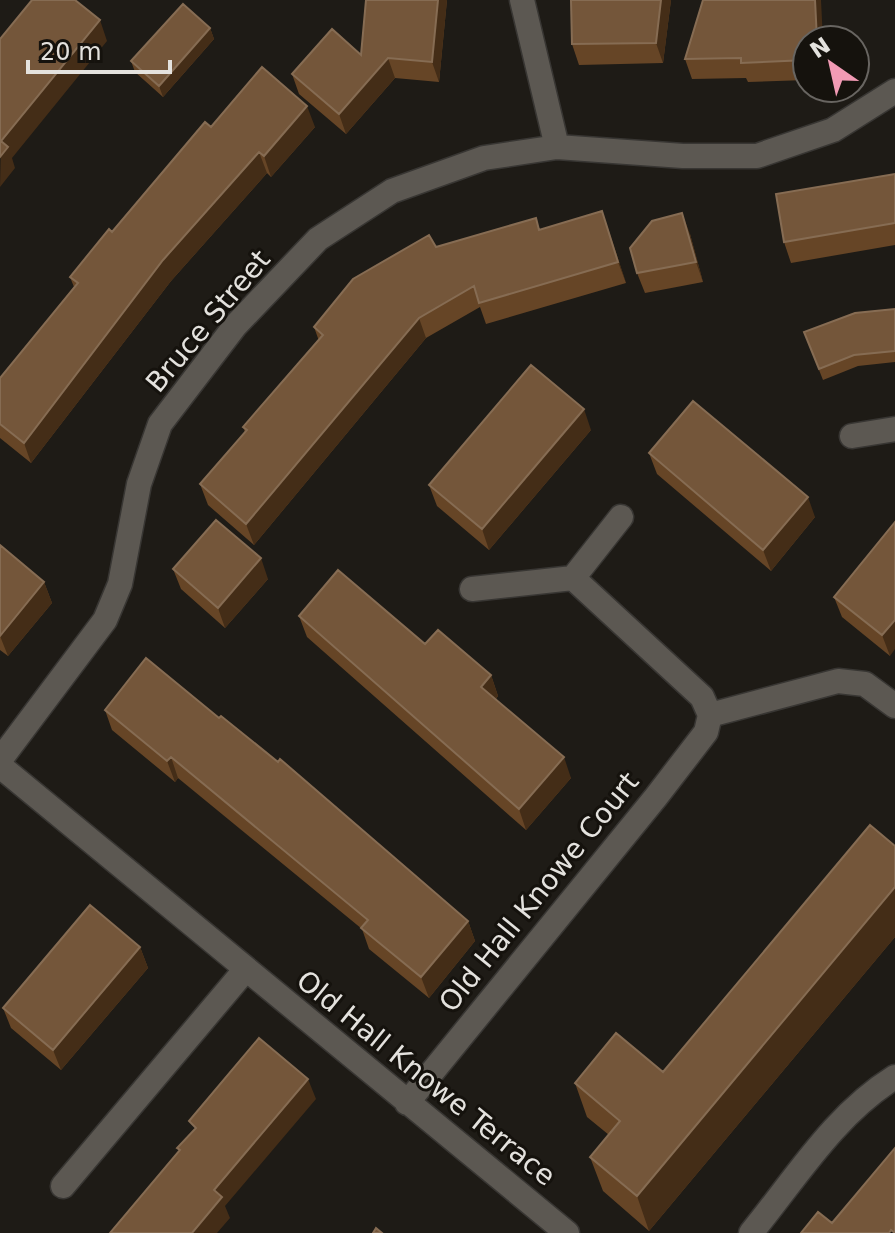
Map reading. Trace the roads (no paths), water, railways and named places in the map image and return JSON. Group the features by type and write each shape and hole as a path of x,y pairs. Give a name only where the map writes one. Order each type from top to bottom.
{"street":[{"path":"522,0 557,147"},
{"name":"Bruce Street","path":"0,760 105,620 120,584 139,484 160,424 235,326 318,239 392,191 484,158 557,147 683,156 757,156 833,130 895,91"},
{"path":"852,436 895,429"},
{"path":"472,589 573,578 621,517"},
{"path":"573,578 702,697 710,715 838,681 865,684 895,706"},
{"name":"Old Hall Knowe Court","path":"407,1103 656,797 706,732 710,715"},
{"name":"Old Hall Knowe Terrace","path":"0,766 567,1233"},
{"path":"63,1186 246,969"},
{"path":"751,1233 825,1137 874,1090 895,1077"}]}
